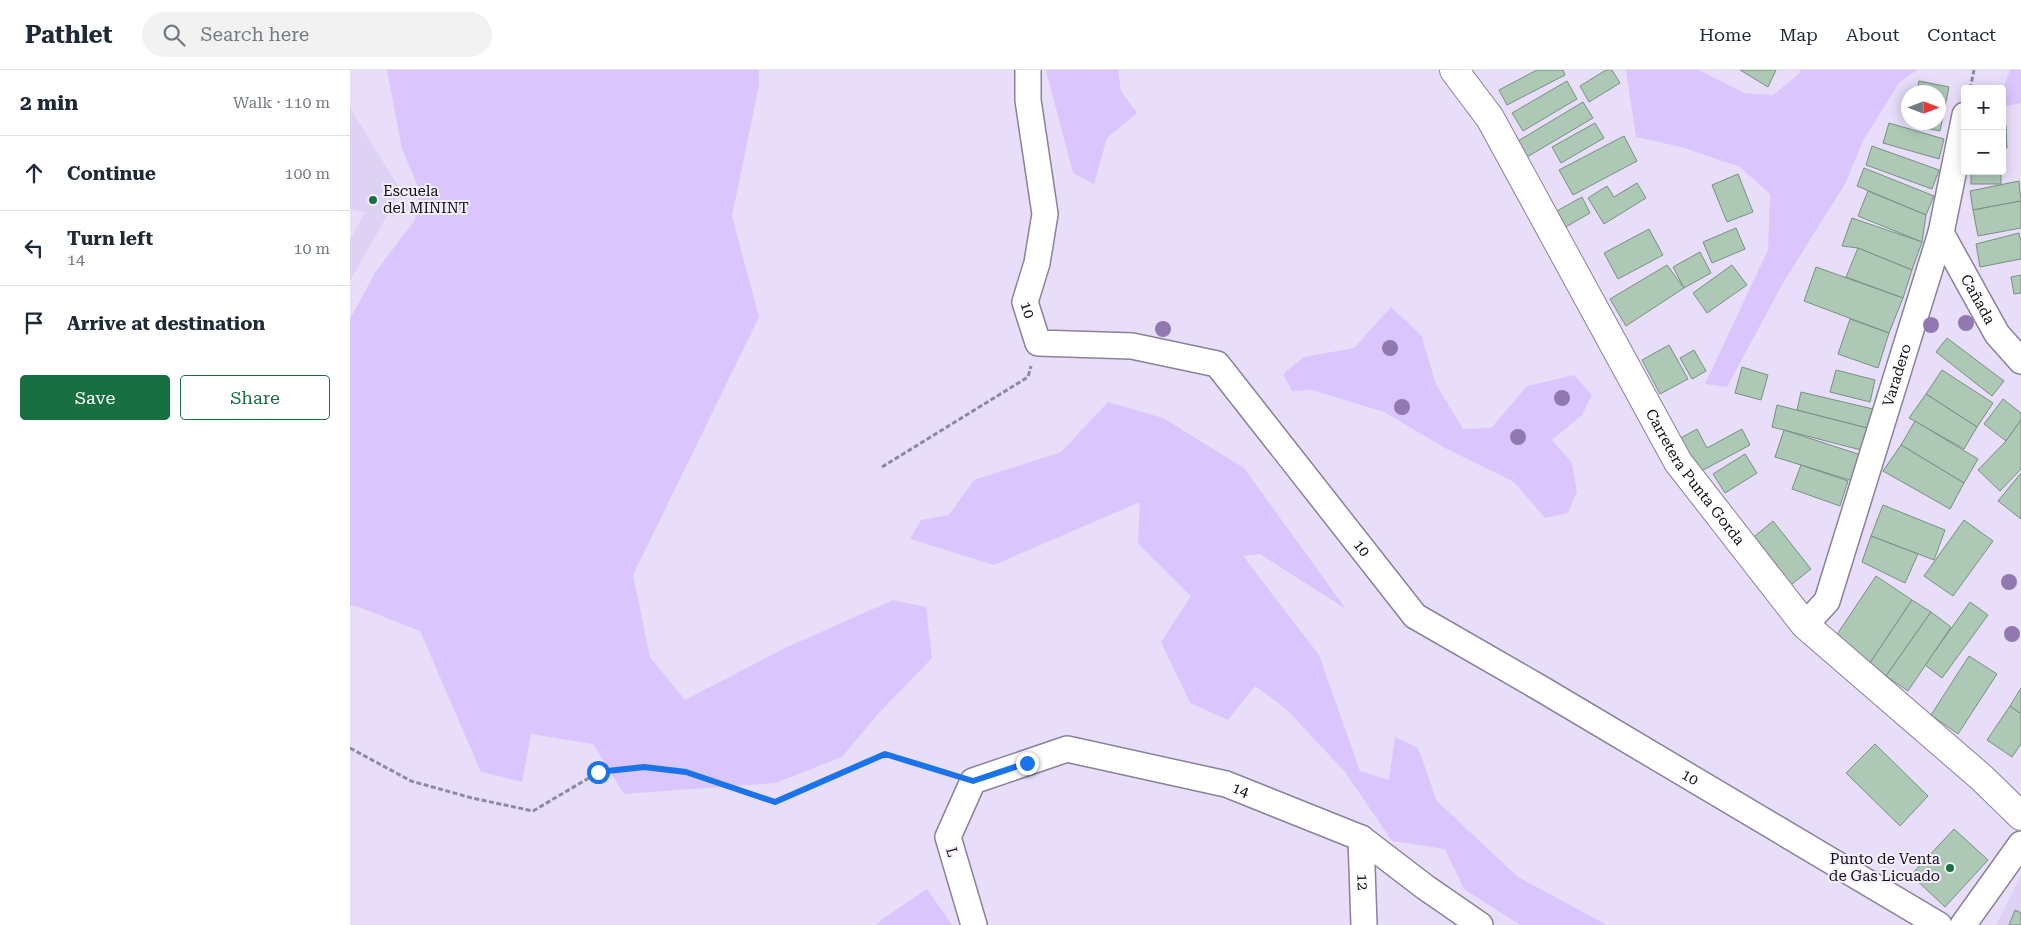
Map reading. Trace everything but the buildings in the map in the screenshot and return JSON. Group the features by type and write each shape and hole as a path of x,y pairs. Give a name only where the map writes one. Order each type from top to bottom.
{"main road":[{"name":"Carretera Punta Gorda","path":"1454,70 1490,118 1678,462 1805,624 1982,778 2021,816"}],"street":[{"name":"10","path":"1028,70 1028,100 1045,214 1037,262 1025,302 1038,344 1132,346 1217,364 1415,616 1557,698 1938,925"},
{"name":"Varadero","path":"1805,624 1827,601 1941,233 1962,130"},
{"name":"Cañada","path":"1941,233 1997,334 2021,361"},
{"name":"14","path":"973,781 1067,749 1226,784 1361,838 1425,888 1480,925"},
{"name":"L","path":"973,781 948,837 974,925"},
{"name":"12","path":"1361,838 1364,925"},
{"path":"1963,925 2021,844"}],"path":[{"path":"1971,85 1974,70"},
{"path":"882,467 1028,377 1038,344"},
{"path":"350,748 411,781 472,798 533,810 598,772 644,767 686,772 775,802 885,754 973,781"}],"shaded area":[{"path":"387,70 759,70 759,85 732,216 759,317 633,575 650,657 685,700 785,648 893,600 926,607 932,658 878,714 842,757 775,783 624,794 593,744 531,734 522,782 481,772 420,631 356,606 350,606 350,319 376,271 415,220 419,189 402,149"},
{"path":"1046,70 1118,70 1121,91 1137,113 1107,138 1094,184 1073,173"},
{"path":"1626,70 1699,70 1745,93 1773,95 1799,74 1800,70 1917,70 1899,83 1863,141 1845,184 1783,283 1727,387 1705,384 1768,250 1770,194 1740,167 1681,147 1636,137"},
{"path":"2010,70 2021,70 2021,103 2006,106 2006,85 2004,85"},
{"name":"Escuela del MININT","path":"350,108 401,191 350,281 350,240 365,212 350,209"},
{"path":"1391,307 1421,335 1436,384 1463,429 1491,428 1527,386 1574,375 1592,395 1582,415 1552,440 1572,463 1577,492 1568,513 1545,518 1514,482 1445,448 1384,412 1312,390 1292,391 1283,374 1304,357 1354,348"},
{"path":"1108,402 1163,418 1244,468 1346,609 1260,554 1243,556 1319,655 1360,771 1389,780 1395,737 1418,748 1437,801 1518,877 1607,925 1520,925 1464,889 1445,849 1392,841 1345,772 1286,709 1255,686 1228,720 1190,703 1161,642 1191,596 1138,544 1140,502 994,565 910,539 921,520 949,515 974,480 1061,452"},
{"path":"2021,876 2021,925 1996,925"},
{"path":"927,889 952,925 877,925 881,920"}],"place":[{"name":"Escuela del MININT","path":"373,200"},
{"name":"Punto de Venta de Gas Licuado","path":"1950,868"}],"route":[{"path":"598,772 644,767 686,772 775,802 885,754 973,781 1027,763"}]}
